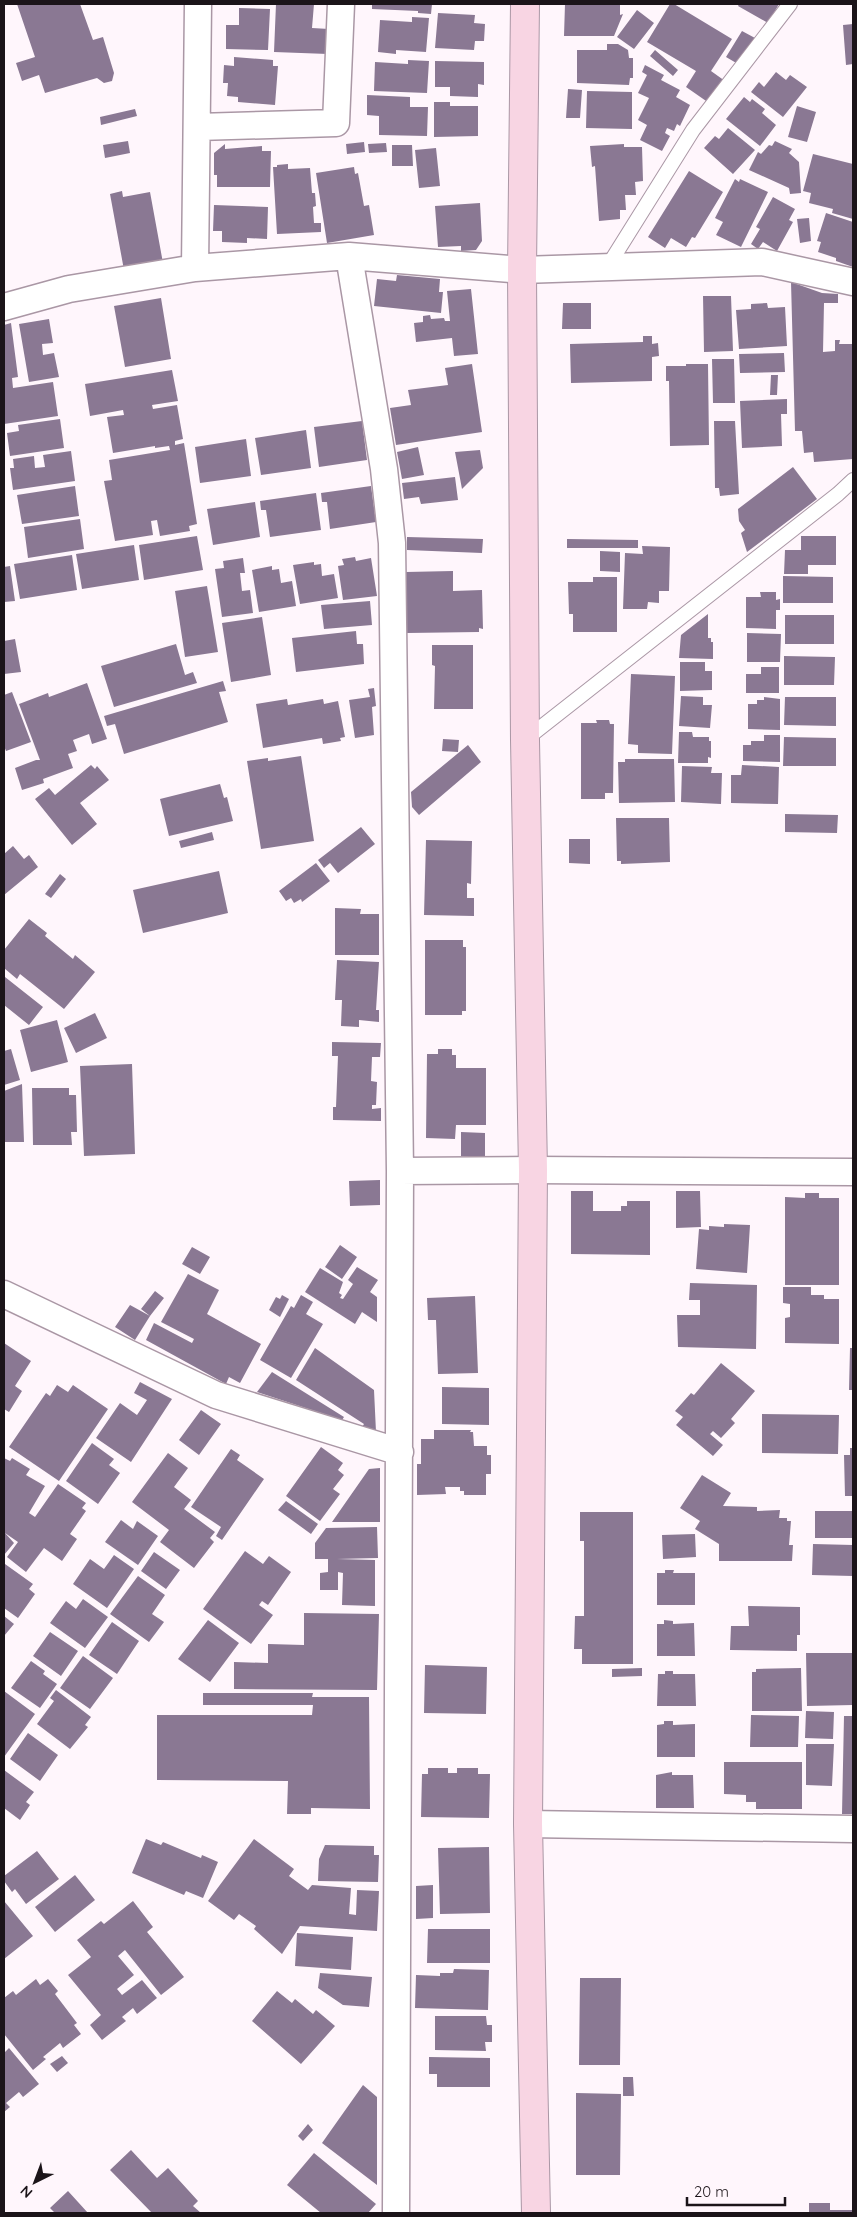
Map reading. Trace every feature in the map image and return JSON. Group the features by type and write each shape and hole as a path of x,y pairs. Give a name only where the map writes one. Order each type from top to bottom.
{"street":[{"path":"195,268 198,4"},
{"path":"198,127 336,123 341,4"},
{"path":"525,4 522,270 525,740 533,1170 528,1824 536,2213"},
{"path":"349,256 384,469 392,543 400,1171 396,2213"},
{"path":"4,307 69,289 195,268 349,256 522,270 762,262 853,282"},
{"path":"400,1171 853,1172"},
{"path":"4,1294 216,1395 400,1452"},
{"path":"528,1824 853,1829"}],"lane":[{"path":"608,266 693,130 790,4"},
{"path":"525,740 838,494 853,480"}],"building":[{"path":"17,4 80,4 93,40 103,37 114,73 112,81 104,83 97,78 45,93 39,75 22,81 16,63 35,57"},
{"path":"276,4 314,4 312,28 329,29 328,54 274,52"},
{"path":"372,4 432,4 431,14 418,13 418,11 372,9"},
{"path":"565,4 620,4 620,15 623,14 614,36 564,36"},
{"path":"670,4 674,4 732,39 711,71 725,81 709,103 686,87 696,71 647,42"},
{"path":"739,4 779,4 768,23 738,6"},
{"path":"239,8 270,9 268,50 226,49 226,25 239,25"},
{"path":"637,10 654,23 634,49 617,37"},
{"path":"438,13 475,15 474,23 485,24 484,41 475,41 474,50 435,48"},
{"path":"412,17 429,18 426,52 396,50 396,54 378,52 380,20 412,22"},
{"path":"853,24 853,64 846,65 843,25"},
{"path":"742,31 755,38 738,64 726,57"},
{"path":"607,44 618,44 628,50 629,58 633,58 633,78 630,78 629,85 577,83 577,50 607,50"},
{"path":"655,50 678,70 673,76 650,56"},
{"path":"234,57 273,60 273,66 278,66 275,105 238,102 238,97 227,96 228,83 223,83 224,65 234,66"},
{"path":"408,60 429,61 427,93 374,91 375,62 408,64"},
{"path":"435,61 484,62 484,85 478,84 478,97 450,96 450,87 435,87"},
{"path":"645,65 664,75 661,80 680,90 676,97 690,105 680,126 677,124 674,131 667,128 665,133 670,136 662,151 640,140 647,125 638,120 649,98 638,93 647,75 642,72"},
{"path":"776,72 786,80 790,75 807,87 783,117 751,92 759,82 764,87"},
{"path":"568,89 582,90 580,118 566,118"},
{"path":"587,91 632,92 632,129 586,128"},
{"path":"367,95 410,97 410,107 428,107 427,136 379,135 379,116 367,115"},
{"path":"744,97 750,102 752,99 765,109 762,113 776,125 760,146 726,119"},
{"path":"434,102 450,102 450,106 478,106 478,136 434,137"},
{"path":"797,106 816,112 807,142 788,137"},
{"path":"135,109 137,116 101,125 100,117"},
{"path":"728,128 755,150 733,174 704,148 715,136 719,139"},
{"path":"128,141 130,153 105,158 103,145"},
{"path":"775,141 792,149 789,153 799,162 801,193 790,194 789,188 749,170 758,152 761,154 769,145 772,146"},
{"path":"364,142 365,152 347,154 346,144"},
{"path":"386,143 387,152 369,153 368,144"},
{"path":"225,144 225,149 262,146 262,151 271,151 270,187 217,187 217,175 214,175 214,153"},
{"path":"624,144 624,147 642,147 643,181 635,182 636,195 625,195 626,210 620,210 620,219 599,221 595,166 592,167 590,146"},
{"path":"392,145 412,145 413,166 392,166"},
{"path":"436,148 440,186 419,188 415,150"},
{"path":"813,154 853,164 853,219 832,213 833,209 809,203 811,193 803,191"},
{"path":"288,164 288,169 310,168 312,193 315,193 316,206 313,207 314,223 321,223 321,232 277,234 273,167"},
{"path":"354,167 355,174 358,173 364,206 369,205 374,235 327,243 316,173"},
{"path":"689,171 723,192 695,238 692,237 686,247 671,238 665,248 648,237"},
{"path":"735,179 739,182 740,179 768,192 741,247 716,235 723,222 715,218"},
{"path":"122,191 123,197 150,192 163,263 124,270 110,194"},
{"path":"773,197 795,209 789,220 793,222 777,251 763,242 758,249 751,244 760,229 756,227"},
{"path":"480,203 482,241 476,250 461,251 461,246 438,247 435,206"},
{"path":"214,205 268,207 267,239 247,238 247,243 222,242 222,231 213,231"},
{"path":"826,213 853,222 853,267 836,261 836,258 818,252 821,242 817,241"},
{"path":"809,218 811,241 800,243 797,219"},
{"path":"397,275 440,279 439,292 443,292 441,313 374,306 377,279 396,281"},
{"path":"791,282 822,293 838,294 838,303 824,303 823,352 835,351 835,340 840,340 839,344 853,344 853,459 814,462 813,452 804,453 802,431 795,431"},
{"path":"471,289 478,354 454,356 452,338 416,342 414,323 423,322 423,316 430,315 431,319 444,318 445,321 450,321 447,291"},
{"path":"703,296 731,296 733,351 704,352"},
{"path":"161,298 171,359 125,367 114,306"},
{"path":"563,303 591,303 591,329 562,329"},
{"path":"767,303 768,308 785,307 787,346 739,349 736,310 751,309 751,304"},
{"path":"49,319 53,343 42,344 43,355 54,353 59,377 29,382 19,324"},
{"path":"11,323 18,377 12,378 13,388 53,382 58,416 4,424 4,325"},
{"path":"643,336 652,336 652,344 658,343 659,356 652,357 652,381 571,383 570,344 643,342"},
{"path":"784,353 785,372 740,373 739,354"},
{"path":"712,359 734,359 735,403 713,403"},
{"path":"472,364 482,432 396,445 390,408 411,405 408,390 448,385 445,368"},
{"path":"686,364 708,364 709,445 670,446 669,381 666,381 666,366 686,366"},
{"path":"172,370 178,401 152,405 153,409 177,405 183,439 175,441 175,445 184,443 197,524 189,526 190,531 160,536 157,520 151,521 153,535 115,541 104,481 112,480 109,460 170,450 169,446 155,448 155,446 113,453 107,417 124,415 123,410 90,416 85,384"},
{"path":"771,375 778,375 777,395 770,395"},
{"path":"787,399 787,414 781,414 782,446 742,448 740,401"},
{"path":"60,419 64,448 10,456 7,433 19,431 18,425"},
{"path":"362,421 367,460 319,467 314,427"},
{"path":"714,421 735,421 739,494 720,496 719,488 715,488"},
{"path":"306,430 311,468 261,475 255,438"},
{"path":"246,439 251,476 200,483 195,447"},
{"path":"418,447 424,475 402,479 397,452"},
{"path":"480,450 483,468 462,489 455,452"},
{"path":"71,451 75,481 13,490 10,468 14,468 13,459 34,456 35,468 45,467 43,455"},
{"path":"793,467 817,499 747,552 741,533 745,530 739,521 738,509"},
{"path":"455,477 458,500 421,504 419,497 404,499 402,483"},
{"path":"75,486 79,516 22,524 17,495"},
{"path":"371,486 376,522 330,529 327,502 322,502 321,493"},
{"path":"316,493 321,530 270,537 266,510 261,510 260,501"},
{"path":"255,502 260,537 213,545 207,509"},
{"path":"80,519 84,549 28,558 24,527"},
{"path":"197,536 203,570 144,580 139,545"},
{"path":"801,536 836,536 836,565 808,565 808,574 784,574 785,550 801,550"},
{"path":"407,537 483,539 482,553 407,550"},
{"path":"567,539 638,540 638,548 567,548"},
{"path":"134,545 139,580 82,589 76,554"},
{"path":"642,546 670,547 669,591 659,591 659,603 648,602 647,609 623,609 625,553 643,554"},
{"path":"600,551 620,552 620,572 600,571"},
{"path":"72,555 77,590 20,599 14,564"},
{"path":"355,557 356,561 371,558 377,596 343,600 338,566 344,565 342,559"},
{"path":"243,558 245,573 240,573 242,591 250,590 253,613 222,617 215,569 224,568 223,561"},
{"path":"314,562 314,565 321,564 322,576 334,574 338,598 300,604 293,565"},
{"path":"10,566 15,601 4,602 4,567"},
{"path":"272,566 272,570 279,569 281,583 292,581 296,606 259,612 252,570"},
{"path":"453,571 453,591 482,590 483,629 479,628 479,632 407,633 406,572"},
{"path":"783,576 833,577 833,603 783,603"},
{"path":"593,577 617,577 617,632 573,632 573,614 569,614 568,582 593,582"},
{"path":"207,586 218,652 185,657 175,591"},
{"path":"760,592 776,592 776,600 780,599 780,610 776,610 776,629 746,628 746,597 761,597"},
{"path":"370,601 372,625 324,629 321,605"},
{"path":"708,614 708,638 711,638 711,642 713,642 713,659 679,658 681,635"},
{"path":"785,615 834,615 834,644 785,644"},
{"path":"262,617 271,675 231,682 222,623"},
{"path":"356,631 357,644 363,644 364,664 296,672 292,638"},
{"path":"747,633 781,634 780,662 747,662"},
{"path":"15,639 21,672 4,674 4,641"},
{"path":"176,644 185,675 193,672 197,683 114,707 101,666"},
{"path":"432,645 473,645 473,709 434,709 435,666 432,665"},
{"path":"784,656 835,657 834,685 784,685"},
{"path":"680,662 705,662 705,671 712,671 712,690 680,691"},
{"path":"761,667 779,667 779,693 746,693 746,674 761,674"},
{"path":"631,674 675,676 672,754 638,753 638,745 628,744"},
{"path":"223,681 226,691 219,692 228,722 124,754 115,724 107,726 104,716"},
{"path":"87,683 107,739 92,744 89,734 73,740 77,751 68,754 73,768 43,779 44,783 22,790 15,768 40,760 19,704 48,693 49,697"},
{"path":"374,688 376,706 372,707 374,735 355,738 349,700 370,697 368,689"},
{"path":"12,692 31,742 6,751 4,746 4,695"},
{"path":"681,696 703,697 703,705 712,705 710,728 679,726"},
{"path":"764,697 780,699 780,730 748,729 748,704 757,704 757,700 764,700"},
{"path":"785,697 836,697 836,726 784,725"},
{"path":"287,699 288,705 323,699 324,704 338,701 345,737 340,738 341,741 323,744 322,738 263,748 256,704"},
{"path":"596,720 609,720 610,724 614,724 613,793 605,793 605,799 581,799 581,723 597,723"},
{"path":"679,732 692,732 693,737 709,737 709,741 711,741 711,758 708,757 708,763 678,763"},
{"path":"764,735 780,735 780,762 743,761 743,745 751,745 751,741 764,741"},
{"path":"784,737 836,738 836,766 783,766"},
{"path":"443,739 459,740 458,752 442,751"},
{"path":"468,745 481,762 419,815 412,807 411,792"},
{"path":"301,756 314,841 261,849 247,761 268,758 268,761"},
{"path":"625,759 674,759 675,802 619,803 618,762 625,762"},
{"path":"91,765 95,769 97,766 109,780 80,803 97,824 72,845 35,799 49,788 55,795"},
{"path":"742,765 779,767 778,804 731,803 731,775 741,775"},
{"path":"682,766 712,767 711,773 722,773 721,804 681,802"},
{"path":"220,784 224,798 227,797 233,821 169,836 160,799"},
{"path":"785,814 838,815 837,833 785,832"},
{"path":"616,818 669,818 670,862 621,864 621,861 617,861"},
{"path":"361,827 375,844 338,873 330,863 324,868 318,860"},
{"path":"212,832 214,840 181,848 179,841"},
{"path":"569,839 590,839 590,864 569,863"},
{"path":"426,840 472,841 471,884 467,883 467,898 474,898 474,916 424,915"},
{"path":"13,846 24,859 29,855 38,867 4,895 4,854"},
{"path":"316,863 330,881 302,902 301,899 294,903 291,898 286,901 279,891"},
{"path":"219,871 228,913 143,933 133,890"},
{"path":"60,874 66,879 51,898 45,894"},
{"path":"335,908 361,909 360,914 379,914 379,955 335,955"},
{"path":"29,919 47,933 45,936 73,959 75,955 95,972 64,1009 20,974 17,979 4,968 4,950"},
{"path":"425,940 463,940 463,947 466,947 466,1011 462,1011 462,1015 425,1015"},
{"path":"337,960 379,962 376,1010 379,1010 379,1022 359,1020 359,1027 341,1026 342,1000 335,1000"},
{"path":"5,977 43,1007 29,1025 4,1005"},
{"path":"95,1013 107,1038 76,1053 64,1028"},
{"path":"57,1020 68,1062 31,1072 20,1030"},
{"path":"332,1042 381,1043 380,1057 372,1057 371,1081 377,1082 376,1105 372,1105 372,1109 381,1108 381,1121 333,1120 333,1107 336,1107 338,1056 332,1056"},
{"path":"11,1049 20,1080 4,1085 4,1051"},
{"path":"438,1049 452,1049 452,1055 456,1055 456,1068 486,1068 486,1125 456,1125 455,1139 426,1138 427,1054 438,1054"},
{"path":"132,1064 135,1154 84,1156 80,1066"},
{"path":"22,1084 24,1142 4,1142 4,1091"},
{"path":"32,1088 69,1088 69,1095 76,1095 77,1132 71,1132 72,1145 33,1145"},
{"path":"461,1132 485,1133 485,1157 461,1156"},
{"path":"380,1180 380,1205 350,1206 349,1181"},
{"path":"571,1191 593,1191 593,1211 621,1211 621,1206 627,1206 627,1201 650,1201 650,1255 571,1254"},
{"path":"676,1191 700,1191 701,1227 676,1228"},
{"path":"805,1193 819,1193 819,1198 839,1198 839,1285 785,1285 785,1197 805,1198"},
{"path":"724,1224 750,1225 747,1273 696,1269 699,1229 709,1230 709,1226 724,1227"},
{"path":"340,1245 357,1257 342,1279 325,1267"},
{"path":"192,1247 210,1257 200,1274 182,1264"},
{"path":"357,1267 378,1280 370,1292 377,1297 377,1322 362,1312 355,1324 305,1292 320,1268 343,1282 339,1293 342,1295 340,1298 343,1299 353,1284 348,1280"},
{"path":"188,1274 219,1290 207,1314 261,1344 240,1383 229,1377 226,1384 146,1340 154,1323 192,1343 194,1339 161,1322"},
{"path":"690,1283 757,1285 756,1349 678,1347 677,1315 700,1315 700,1300 689,1300"},
{"path":"783,1287 811,1287 811,1295 824,1295 824,1299 839,1299 839,1344 785,1343 785,1318 790,1317 790,1304 783,1303"},
{"path":"155,1291 164,1298 150,1316 141,1309"},
{"path":"282,1295 289,1299 280,1317 269,1310 276,1297 280,1299"},
{"path":"301,1295 313,1302 306,1314 323,1324 291,1378 260,1360 291,1306 294,1308"},
{"path":"475,1296 478,1373 438,1374 436,1320 428,1320 427,1298"},
{"path":"130,1305 150,1316 135,1340 115,1327"},
{"path":"4,1343 31,1361 15,1386 22,1391 9,1412 4,1409"},
{"path":"315,1348 374,1390 376,1432 362,1427 364,1424 296,1380"},
{"path":"850,1348 853,1348 853,1390 849,1390"},
{"path":"721,1363 755,1391 731,1419 735,1423 721,1438 713,1431 710,1434 723,1445 713,1456 676,1425 683,1417 675,1411 691,1393 694,1395"},
{"path":"272,1372 344,1417 342,1420 257,1392"},
{"path":"140,1382 172,1399 131,1462 96,1438 120,1403 137,1415 147,1400 134,1393"},
{"path":"57,1385 68,1392 73,1385 108,1409 59,1481 9,1447 46,1393 50,1396"},
{"path":"442,1387 489,1388 489,1425 442,1424"},
{"path":"201,1410 221,1424 199,1455 179,1440"},
{"path":"762,1414 839,1415 838,1454 762,1453"},
{"path":"434,1430 471,1430 470,1432 473,1432 474,1446 487,1446 487,1455 491,1455 491,1474 486,1474 486,1495 464,1495 464,1491 460,1491 460,1487 445,1487 446,1494 417,1495 417,1464 421,1464 421,1439 434,1439"},
{"path":"92,1443 114,1459 109,1465 120,1473 98,1504 66,1481"},
{"path":"321,1447 343,1463 338,1470 344,1475 333,1489 340,1494 320,1521 286,1496"},
{"path":"850,1448 853,1448 853,1496 845,1496 844,1455 850,1455"},
{"path":"231,1449 240,1455 237,1460 264,1479 222,1540 216,1536 221,1527 191,1507"},
{"path":"168,1453 188,1468 174,1487 191,1500 184,1509 215,1532 210,1538 214,1542 194,1568 160,1542 169,1530 132,1502"},
{"path":"4,1458 10,1461 12,1458 30,1469 26,1475 45,1486 29,1513 35,1517 58,1484 86,1503 82,1508 86,1511 70,1534 77,1539 62,1561 44,1548 26,1572 7,1557 18,1542 5,1533 14,1543 4,1555"},
{"path":"380,1468 380,1522 332,1522 369,1469"},
{"path":"702,1475 731,1493 723,1506 757,1507 757,1511 780,1510 779,1518 787,1518 787,1521 791,1521 789,1545 793,1545 792,1561 719,1561 719,1544 695,1529 700,1521 680,1508"},
{"path":"286,1501 318,1524 311,1534 278,1510"},
{"path":"815,1511 853,1511 853,1538 815,1538"},
{"path":"580,1512 633,1512 633,1664 582,1664 582,1649 574,1649 575,1616 584,1616 584,1541 580,1541"},
{"path":"121,1520 133,1529 137,1521 158,1536 138,1565 105,1542"},
{"path":"377,1527 378,1558 337,1559 375,1560 375,1606 342,1605 343,1573 338,1572 338,1590 320,1590 320,1573 328,1572 328,1559 315,1559 315,1543 326,1528"},
{"path":"695,1534 696,1557 663,1559 662,1535"},
{"path":"813,1544 853,1545 853,1576 812,1575"},
{"path":"245,1551 263,1564 269,1556 291,1572 268,1605 262,1601 259,1605 273,1615 251,1644 203,1609"},
{"path":"154,1552 180,1570 166,1589 141,1571"},
{"path":"114,1555 134,1569 107,1608 73,1584 90,1559 104,1569"},
{"path":"5,1564 33,1584 29,1589 35,1594 18,1618 4,1608"},
{"path":"665,1570 674,1570 673,1573 695,1573 695,1605 657,1605 657,1573 665,1573"},
{"path":"138,1576 165,1595 152,1614 164,1622 149,1642 110,1614"},
{"path":"83,1599 108,1617 85,1648 50,1623 66,1601 76,1609"},
{"path":"748,1606 800,1607 800,1635 797,1635 797,1651 730,1650 731,1626 749,1626"},
{"path":"304,1613 379,1614 377,1690 234,1689 234,1662 268,1663 268,1644 304,1645"},
{"path":"4,1616 14,1624 4,1636"},
{"path":"208,1620 239,1643 210,1682 178,1659"},
{"path":"664,1620 673,1621 673,1624 694,1623 695,1656 657,1656 657,1624 664,1624"},
{"path":"112,1622 139,1641 117,1674 89,1655"},
{"path":"50,1632 78,1651 61,1676 33,1656"},
{"path":"806,1653 853,1653 853,1705 807,1706"},
{"path":"83,1656 113,1678 90,1709 60,1688"},
{"path":"31,1661 45,1671 43,1674 57,1684 40,1708 11,1688"},
{"path":"425,1665 487,1667 486,1714 424,1713"},
{"path":"642,1668 642,1676 612,1677 612,1669"},
{"path":"801,1668 802,1711 752,1711 752,1672 756,1672 756,1669"},
{"path":"665,1671 673,1671 673,1674 695,1674 696,1706 657,1706 658,1674 665,1674"},
{"path":"56,1690 91,1717 85,1725 88,1727 70,1749 37,1724 54,1701 50,1698"},
{"path":"4,1691 35,1714 4,1757"},
{"path":"203,1693 313,1693 312,1697 369,1697 370,1809 311,1808 311,1814 287,1814 288,1781 157,1780 157,1715 312,1715 313,1705 203,1705"},
{"path":"806,1711 834,1712 833,1739 805,1738"},
{"path":"751,1715 799,1716 798,1747 750,1747"},
{"path":"844,1716 853,1716 853,1814 842,1814"},
{"path":"664,1721 673,1721 673,1725 695,1724 695,1757 657,1757 657,1725 664,1724"},
{"path":"28,1733 58,1755 40,1781 10,1759"},
{"path":"806,1744 834,1744 832,1786 806,1785"},
{"path":"724,1762 802,1762 802,1809 756,1809 756,1802 746,1802 746,1795 724,1794"},
{"path":"428,1768 448,1768 448,1773 457,1773 457,1768 478,1768 478,1774 490,1774 489,1818 421,1817 422,1774 428,1774"},
{"path":"4,1770 34,1792 26,1802 30,1805 20,1820 4,1808"},
{"path":"672,1772 672,1775 693,1775 694,1808 656,1808 656,1775"},
{"path":"146,1839 161,1845 163,1842 201,1858 202,1855 218,1862 203,1898 186,1891 184,1895 132,1873"},
{"path":"254,1839 294,1869 289,1876 308,1890 312,1885 351,1888 349,1914 356,1915 357,1890 379,1891 377,1931 300,1926 282,1954 254,1929 256,1926 239,1914 234,1920 208,1901"},
{"path":"325,1845 374,1846 374,1855 379,1855 378,1882 318,1881 319,1859"},
{"path":"489,1847 490,1913 440,1914 438,1848"},
{"path":"37,1851 59,1879 26,1904 15,1889 12,1892 4,1881 4,1876"},
{"path":"75,1875 95,1900 55,1932 35,1907"},
{"path":"433,1885 433,1918 416,1919 416,1886"},
{"path":"4,1901 33,1936 4,1959"},
{"path":"133,1901 153,1927 147,1932 184,1977 161,1995 125,1950 118,1956 134,1975 117,1989 122,1995 142,1980 157,1998 137,2014 133,2008 122,2017 126,2021 102,2040 90,2025 101,2015 68,1975 91,1957 77,1940 101,1921 104,1924"},
{"path":"428,1929 490,1929 490,1963 427,1963"},
{"path":"297,1933 353,1937 351,1970 295,1966"},
{"path":"454,1969 489,1970 488,2010 415,2008 416,1975 440,1976 440,1973 453,1973"},
{"path":"320,1973 372,1977 369,2007 343,2005 318,1988"},
{"path":"580,1978 621,1978 620,2065 579,2065"},
{"path":"36,1979 40,1985 48,1979 58,1991 55,1994 77,2023 74,2025 81,2034 63,2048 60,2043 43,2057 46,2059 33,2070 4,2034 4,1998 13,1991 16,1995"},
{"path":"277,1991 292,2003 295,1999 313,2014 316,2010 335,2026 301,2064 252,2021"},
{"path":"435,2016 486,2016 487,2025 492,2025 492,2042 485,2042 486,2051 435,2050"},
{"path":"9,2048 39,2084 23,2097 19,2092 6,2103 10,2107 4,2112 4,2053"},
{"path":"62,2056 68,2063 57,2072 50,2064"},
{"path":"429,2057 490,2058 490,2087 437,2087 437,2074 429,2074"},
{"path":"623,2077 633,2077 634,2096 623,2096"},
{"path":"363,2085 377,2097 377,2185 322,2143"},
{"path":"576,2093 621,2094 620,2175 576,2175"},
{"path":"308,2124 313,2130 303,2141 298,2136"},
{"path":"131,2150 157,2178 168,2168 198,2201 193,2206 201,2213 152,2213 110,2170"},
{"path":"314,2153 376,2204 368,2213 321,2213 287,2185"},
{"path":"68,2191 88,2213 55,2213 50,2208"},
{"path":"809,2203 830,2203 830,2210 853,2210 853,2213 809,2213"}]}
